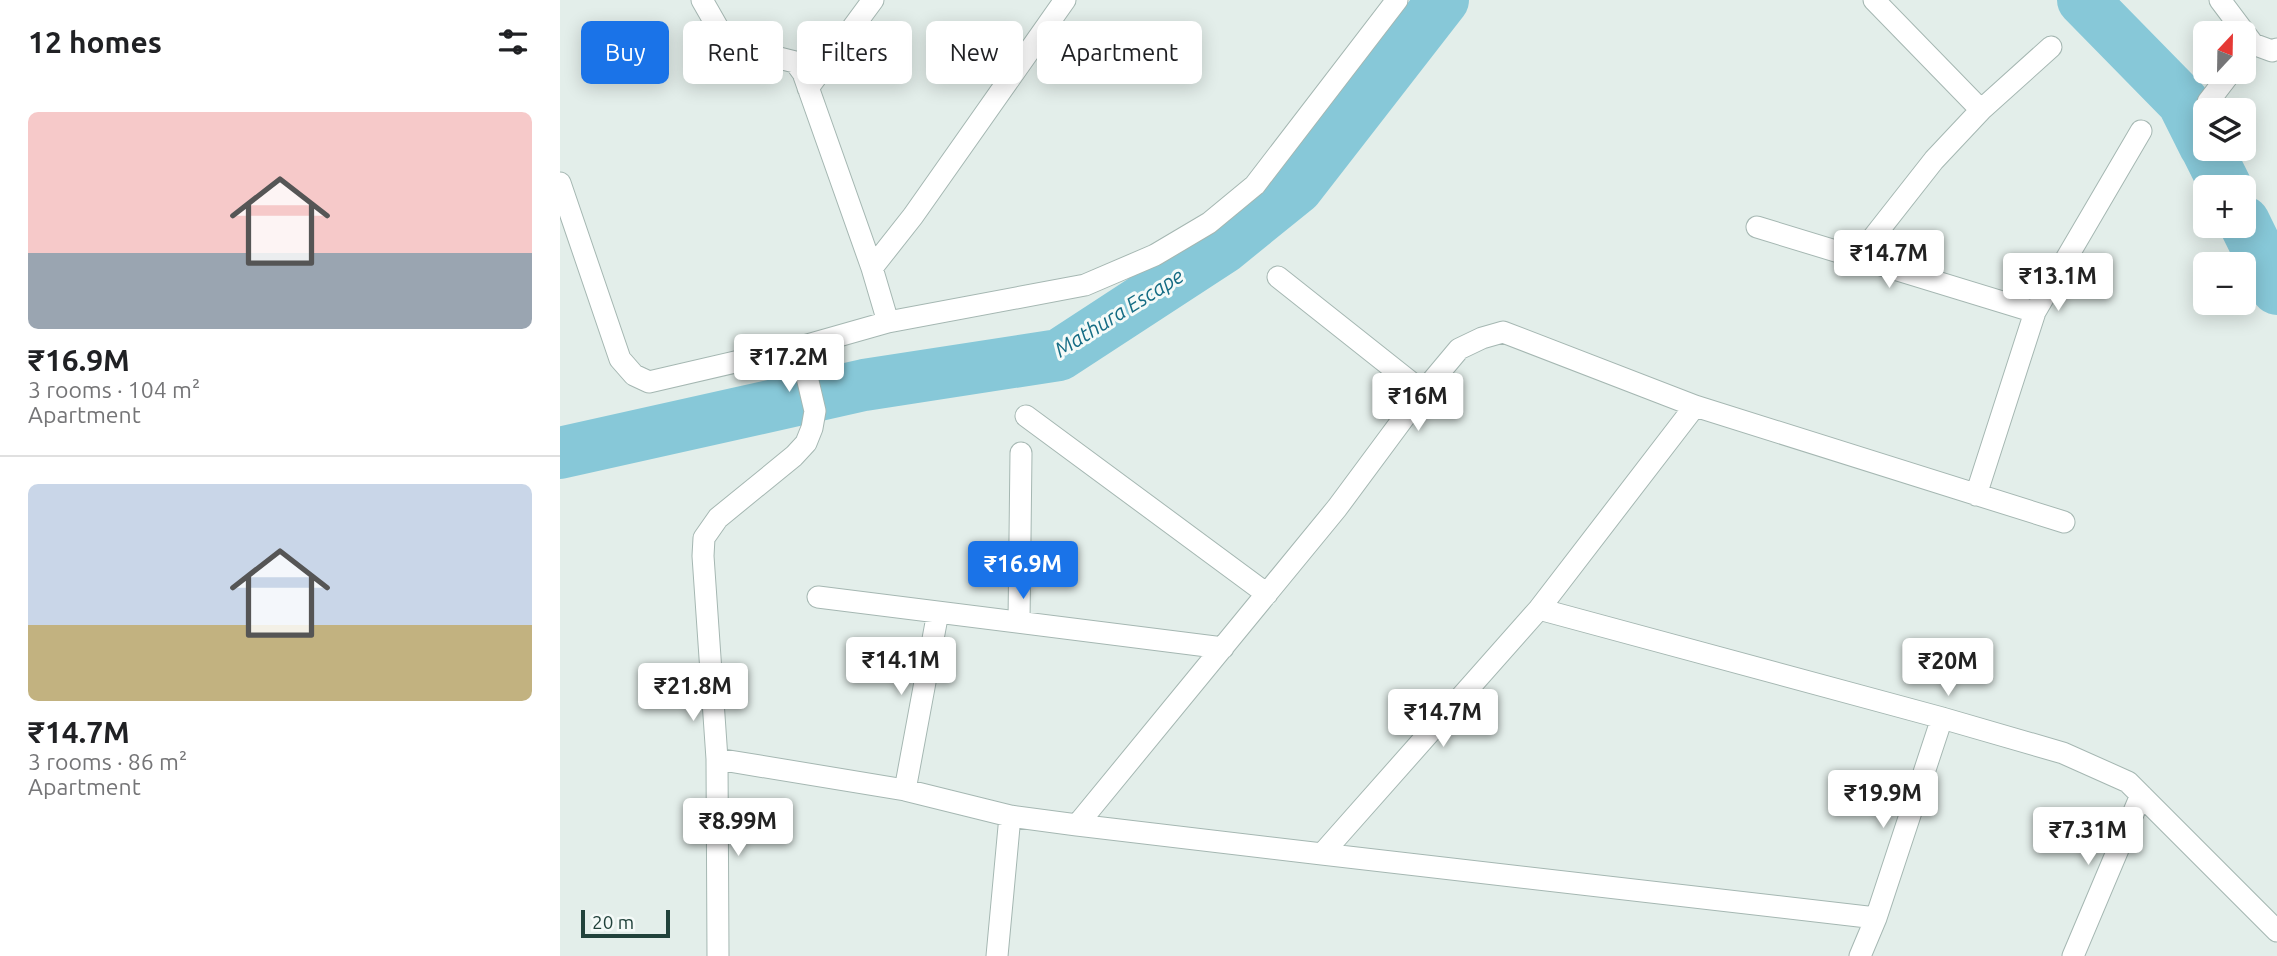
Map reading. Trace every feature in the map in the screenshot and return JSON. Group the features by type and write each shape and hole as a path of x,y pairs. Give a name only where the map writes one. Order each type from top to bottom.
{"street":[{"path":"702,0 726,42 737,55 752,60 779,58 795,62 803,73 872,268 888,322"},
{"path":"808,88 873,0"},
{"path":"872,268 913,216 1065,0"},
{"path":"560,183 620,359 634,375 649,382 802,357 888,322 1085,285 1155,255 1209,223 1255,185 1397,0"},
{"path":"1874,0 1980,110"},
{"path":"2220,0 2232,21"},
{"path":"1857,258 1934,160 1980,110 2051,47"},
{"path":"2256,50 2277,49"},
{"path":"2211,98 2222,84"},
{"path":"1976,495 2035,312 2141,131"},
{"path":"1756,228 2035,312"},
{"path":"1278,277 1423,392"},
{"path":"1077,825 1337,508 1423,392 1459,349 1482,338 1503,332 1695,406 2064,522"},
{"path":"718,956 717,760 704,538 718,518 794,456 806,443 815,411 802,357"},
{"path":"1322,854 1539,609 1695,406"},
{"path":"1026,416 1267,594"},
{"path":"1019,622 1021,453"},
{"path":"818,597 1223,648"},
{"path":"1539,609 2063,753 2128,782 2277,931"},
{"path":"905,790 938,612"},
{"path":"1860,956 1876,918 1942,718"},
{"path":"717,760 905,790 1010,816 1876,918"},
{"path":"2073,956 2141,795"},
{"path":"997,956 1010,816"}],"waterway":[{"name":"Mathura Escape","path":"560,453 864,385 1059,355 1223,248 1297,188 1443,0"},
{"name":"Mathura Escape","path":"2083,0 2183,102 2193,122"},
{"name":"Mathura Escape","path":"2213,161 2220,175"},
{"name":"Mathura Escape","path":"2252,238 2277,289"}]}
